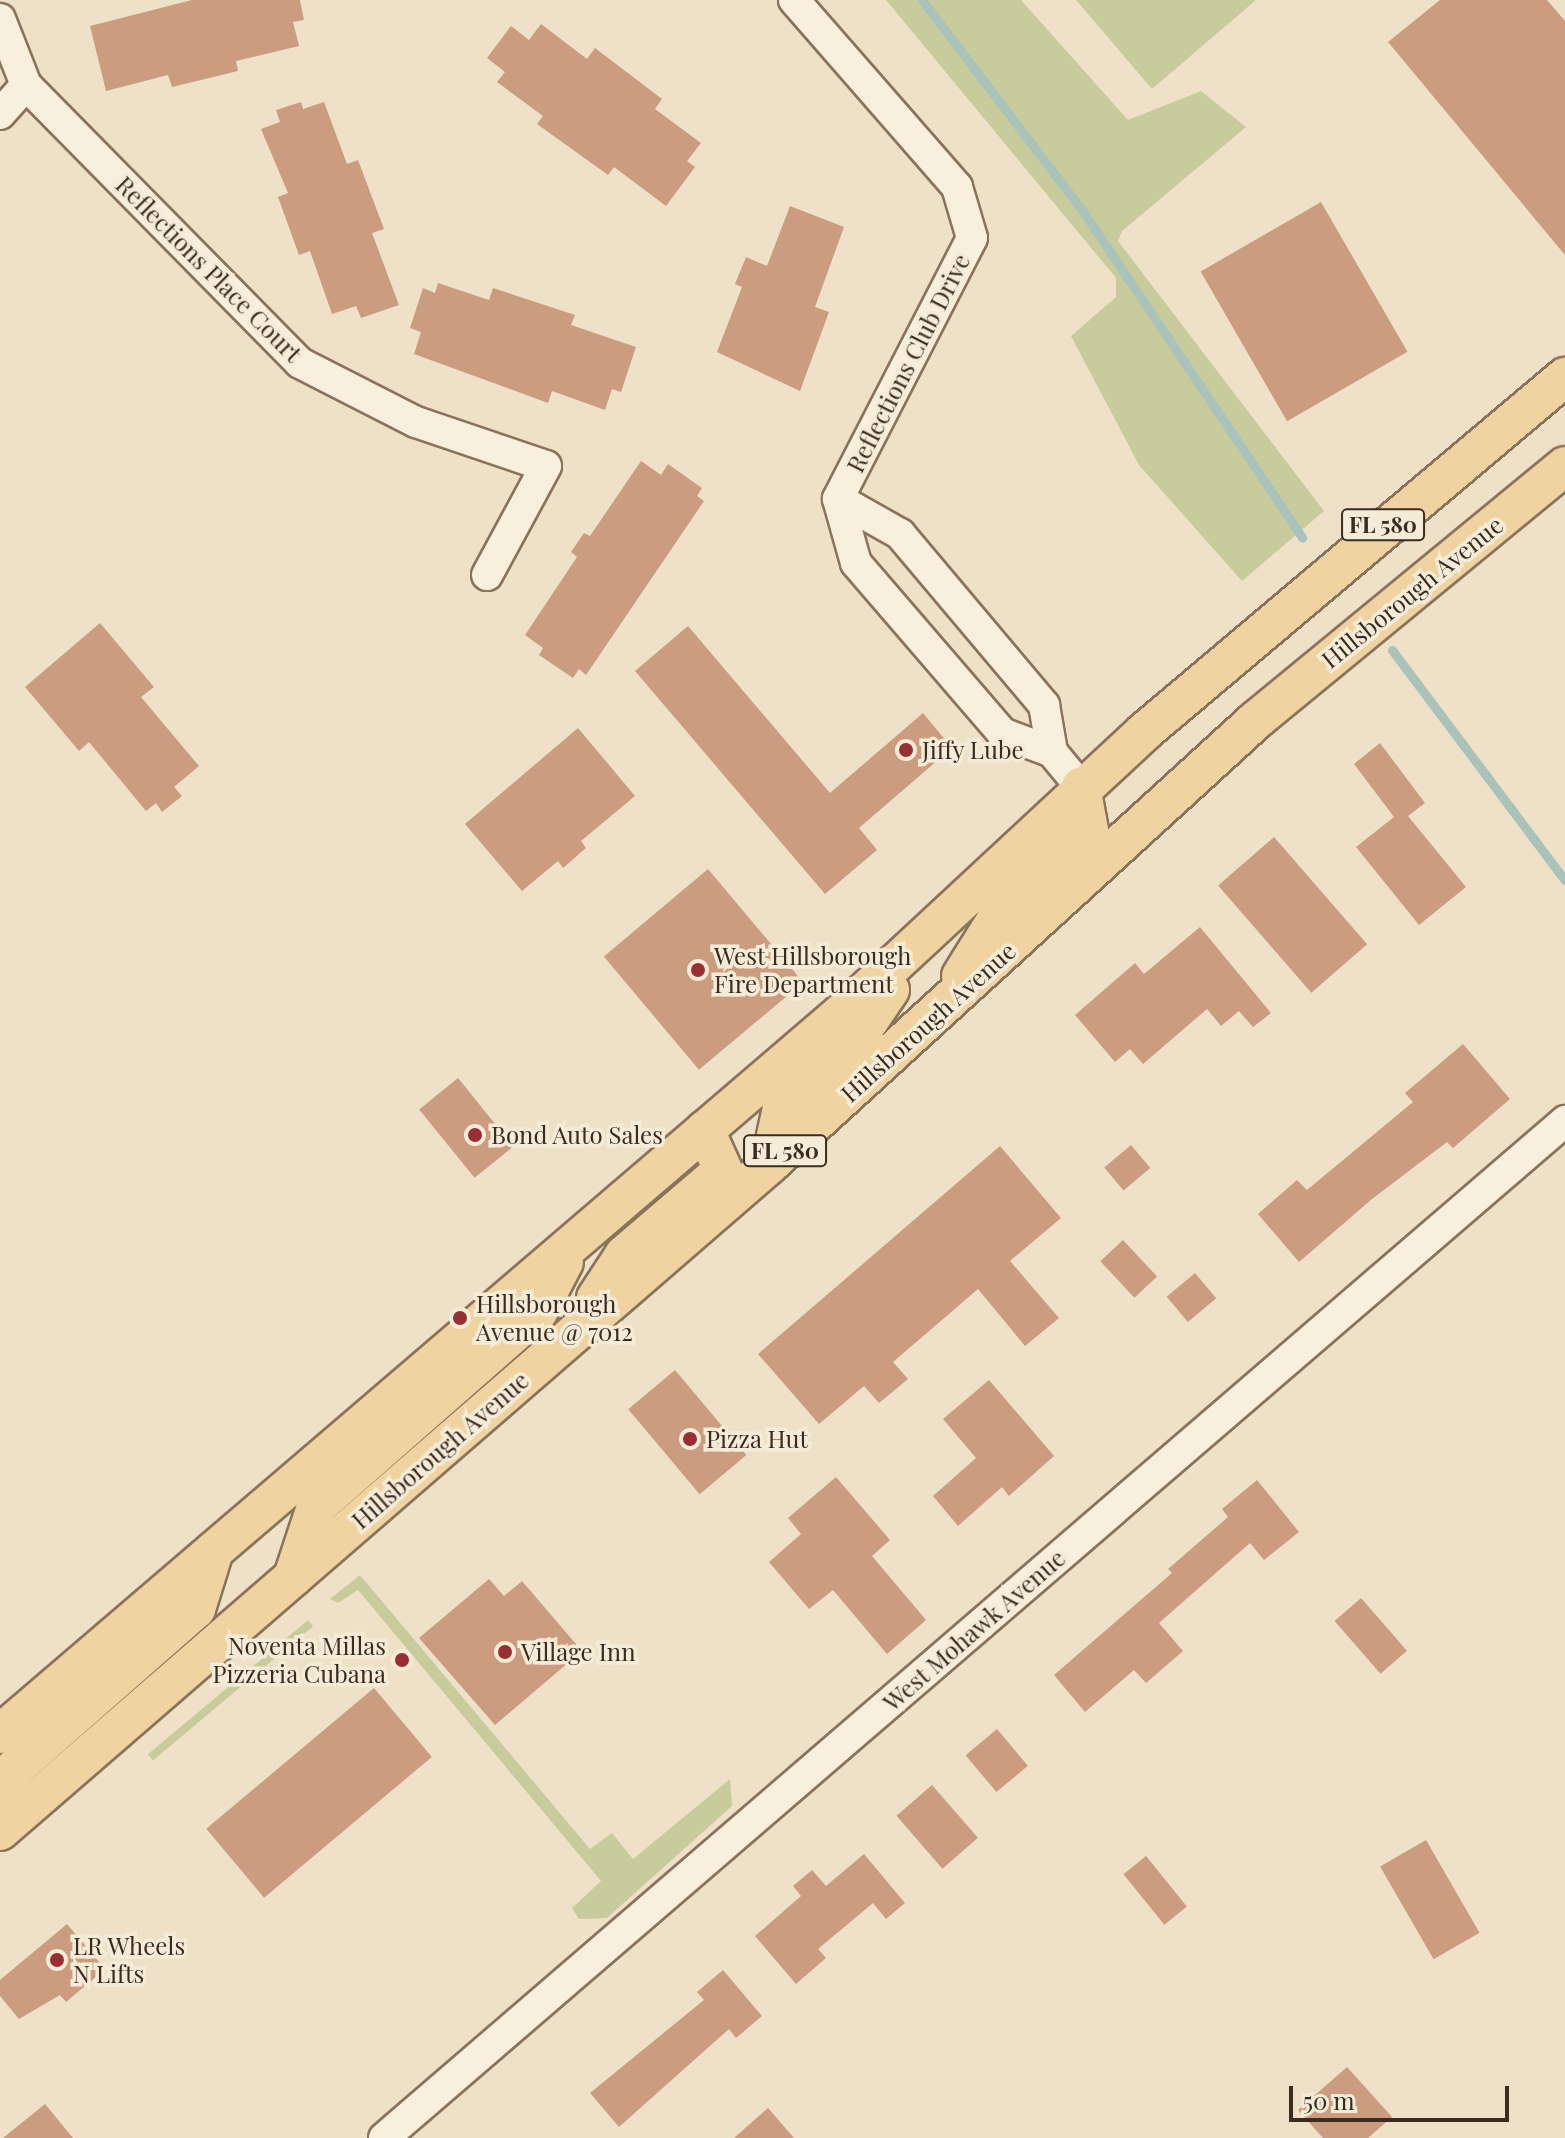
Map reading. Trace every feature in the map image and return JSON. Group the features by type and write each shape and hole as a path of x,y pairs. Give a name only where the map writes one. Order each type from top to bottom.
{"main road":[{"name":"FL 580","path":"0,1734 705,1130 934,926 1081,787 1565,377"},
{"name":"Hillsborough Avenue","path":"0,1831 770,1164 937,1016 1256,720 1565,466"},
{"path":"937,1016 996,920 1089,830 1081,787"},
{"path":"770,1164 783,1103 858,1037 934,926"},
{"path":"571,1336 624,1255 723,1170 705,1130"},
{"path":"293,1578 316,1507 538,1312 575,1242"},
{"path":"0,1796 15,1768 196,1609 214,1551"}],"street":[{"name":"Reflections Club Drive","path":"794,0 957,187 972,238 838,499 856,563 1002,733 1052,752 1081,787"},
{"name":"Reflections Place Court","path":"0,19 26,85 300,363 416,422 546,466 487,575"},
{"path":"0,114 26,85"},
{"name":"Reflections Club Drive","path":"838,499 900,534 1044,705 1052,752"},
{"name":"West Mohawk Avenue","path":"384,2138 1565,1121"}],"green space":[{"path":"886,0 1021,0 1128,120 1201,91 1246,127 1122,231 1118,241 1324,511 1242,581 1139,465 1071,336 1116,297 1116,278"},
{"path":"1076,0 1256,0 1152,89"},
{"path":"360,1575 590,1849 612,1833 633,1859 730,1779 732,1806 607,1918 579,1919 572,1908 601,1881 358,1590 338,1603 330,1599"},
{"path":"308,1620 313,1626 153,1760 148,1754"}],"building":[{"path":"192,0 300,0 304,20 293,22 299,46 236,61 238,71 172,87 168,75 106,91 90,26"},
{"path":"1440,0 1547,0 1565,21 1565,255 1388,42"},
{"path":"541,24 587,59 595,48 662,99 655,109 701,143 687,161 695,167 666,206 614,167 608,175 537,124 543,116 497,82 505,72 487,58 511,26 529,40"},
{"path":"301,102 303,109 324,102 347,164 358,160 384,229 372,233 399,305 361,318 356,306 332,314 310,251 299,255 278,197 288,193 261,129 280,122 276,110"},
{"path":"1321,202 1408,352 1287,421 1201,272"},
{"path":"790,206 844,227 815,307 829,312 800,391 717,352 742,287 735,284 746,257 767,266"},
{"path":"438,283 489,300 493,288 575,315 571,325 636,347 621,392 612,389 605,410 552,391 548,403 414,354 421,332 410,328 423,288 435,293"},
{"path":"641,461 661,475 668,464 702,488 697,496 704,501 586,675 579,669 573,678 539,655 543,648 525,635 577,557 571,552 584,533 590,536"},
{"path":"100,623 154,687 141,697 199,766 174,787 182,796 162,812 156,803 146,811 89,742 79,751 25,687"},
{"path":"688,626 830,793 923,713 952,748 859,828 877,850 825,894 635,671"},
{"path":"578,728 635,796 581,841 586,848 563,868 558,861 522,891 465,824"},
{"path":"1380,743 1425,803 1408,816 1466,887 1419,925 1356,847 1394,817 1354,764"},
{"path":"1274,837 1367,944 1311,993 1218,886"},
{"path":"708,869 803,982 699,1070 604,956"},
{"path":"1200,927 1271,1013 1253,1027 1239,1011 1221,1026 1207,1009 1143,1064 1130,1049 1115,1062 1075,1015 1135,963 1144,974"},
{"path":"1463,1044 1510,1099 1453,1148 1447,1142 1372,1199 1299,1262 1258,1214 1297,1180 1307,1190 1413,1102 1405,1093"},
{"path":"458,1078 513,1146 475,1178 419,1109"},
{"path":"1131,1145 1150,1168 1123,1190 1104,1167"},
{"path":"1000,1146 1061,1218 1010,1261 1059,1318 1025,1346 978,1289 893,1362 908,1379 879,1403 864,1386 819,1424 758,1354"},
{"path":"1123,1240 1157,1277 1134,1298 1100,1261"},
{"path":"1195,1273 1216,1298 1188,1322 1167,1297"},
{"path":"675,1370 746,1455 700,1494 628,1409"},
{"path":"989,1380 1054,1456 1009,1496 1002,1487 958,1526 933,1496 976,1458 943,1419"},
{"path":"836,1477 890,1540 872,1556 926,1620 887,1654 833,1590 809,1609 769,1562 801,1534 788,1518"},
{"path":"1257,1480 1299,1532 1264,1560 1250,1543 1159,1623 1183,1651 1146,1683 1134,1670 1085,1712 1054,1675 1172,1573 1168,1569 1228,1517 1222,1509"},
{"path":"489,1579 504,1596 522,1581 582,1651 495,1725 419,1638"},
{"path":"1361,1598 1407,1651 1381,1674 1335,1621"},
{"path":"374,1688 432,1757 264,1898 206,1829"},
{"path":"997,1729 1028,1766 996,1792 966,1755"},
{"path":"932,1785 978,1838 942,1869 897,1816"},
{"path":"1426,1840 1480,1933 1434,1959 1380,1866"},
{"path":"864,1854 905,1903 886,1919 873,1903 818,1949 826,1958 796,1984 755,1936 801,1896 793,1886 812,1870 826,1886"},
{"path":"1146,1856 1187,1907 1164,1925 1123,1874"},
{"path":"67,1924 105,1969 66,2002 60,1995 19,2019 0,1996 0,1980"},
{"path":"723,1970 762,2016 736,2038 729,2029 619,2127 590,2093 704,2000 697,1992"},
{"path":"1347,2067 1392,2117 1368,2138 1323,2138 1298,2110"},
{"path":"45,2104 73,2138 3,2138"},
{"path":"768,2108 794,2138 734,2138"}],"waterway":[{"path":"922,0 1084,213 1302,538"},
{"path":"1392,650 1565,880"}],"place":[{"name":"Jiffy Lube","path":"906,750"},
{"name":"West Hillsborough Fire Department","path":"698,970"},
{"name":"Bond Auto Sales","path":"475,1135"},
{"name":"Hillsborough Avenue @ 7012","path":"460,1318"},
{"name":"Pizza Hut","path":"690,1439"},
{"name":"Village Inn","path":"505,1652"},
{"name":"Noventa Millas Pizzeria Cubana","path":"402,1660"},
{"name":"LR Wheels N Lifts","path":"57,1960"}]}
